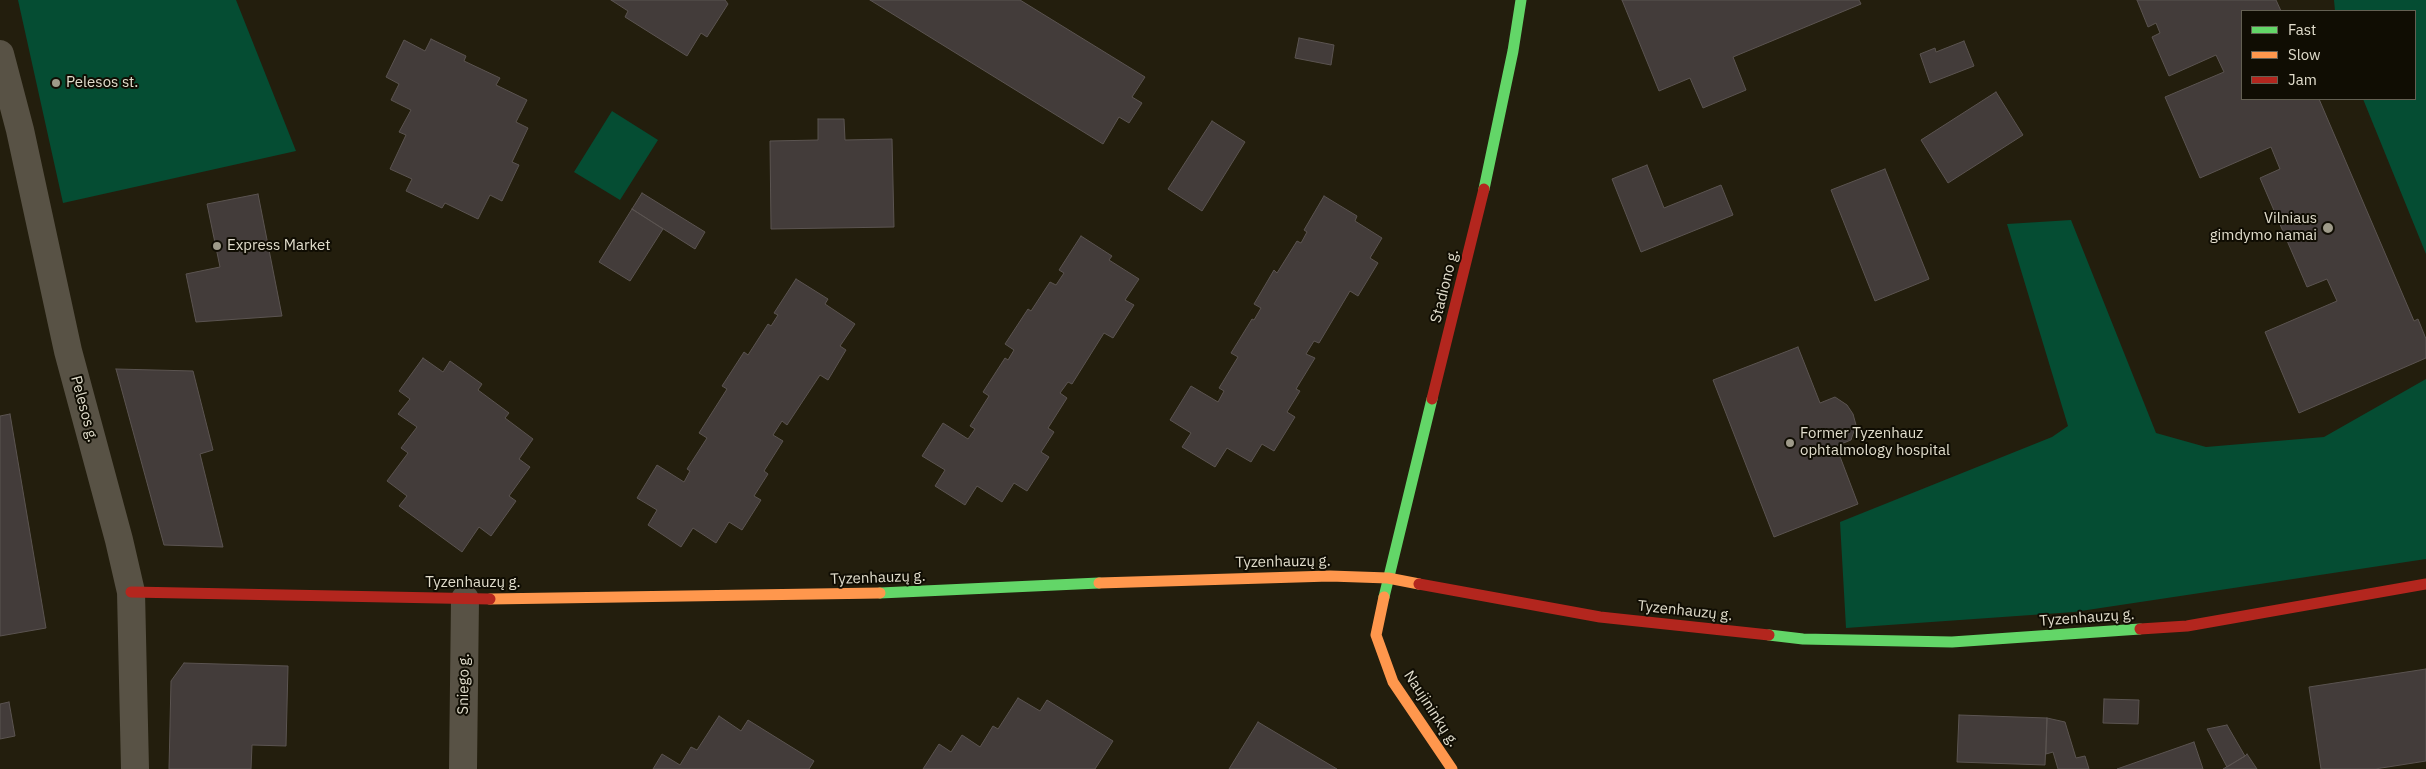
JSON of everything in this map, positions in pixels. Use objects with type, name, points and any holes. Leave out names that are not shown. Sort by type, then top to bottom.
[{"type":"street","name":"Stadiono g.","points":[[1388,578],[1485,183],[1513,52],[1521,0]]},
{"type":"street","name":"Pelesos g.","points":[[0,54],[20,130],[68,351],[119,540],[131,592],[135,769]]},
{"type":"street","name":"Tyzenhauzų g.","points":[[131,592],[465,599],[864,594],[1228,578],[1388,578],[1600,617],[1803,639],[1952,642],[2187,626],[2426,584]]},
{"type":"street","name":"Naujininkų g.","points":[[1388,578],[1376,635],[1394,682],[1452,769]]},
{"type":"street","name":"Sniego g.","points":[[463,769],[465,599]]},
{"type":"green space","points":[[18,0],[236,0],[296,151],[63,203]]},
{"type":"green space","points":[[2334,0],[2426,0],[2426,254],[2363,100],[2416,100],[2416,10],[2335,10]]},
{"type":"green space","points":[[612,111],[658,140],[620,200],[574,172]]},
{"type":"green space","points":[[2071,220],[2156,433],[2206,447],[2324,437],[2426,379],[2426,559],[2074,612],[1846,628],[1840,522],[2052,437],[2068,426],[2007,224]]},
{"type":"building","points":[[611,0],[725,0],[728,4],[707,37],[701,33],[687,56],[625,17],[628,11]]},
{"type":"building","points":[[870,0],[1020,0],[1145,77],[1132,97],[1142,103],[1129,123],[1119,117],[1103,144]]},
{"type":"building","points":[[1622,0],[1859,0],[1861,4],[1733,57],[1746,90],[1703,108],[1690,78],[1659,91]]},
{"type":"building","name":"Vilniaus gimdymo namai","points":[[2137,0],[2276,0],[2281,10],[2241,10],[2241,100],[2319,100],[2414,321],[2418,319],[2426,339],[2426,358],[2299,413],[2265,332],[2337,301],[2327,279],[2307,287],[2260,178],[2280,169],[2271,147],[2200,178],[2165,97],[2224,72],[2216,55],[2169,76],[2152,37],[2160,33],[2156,23],[2148,27]]},
{"type":"building","points":[[1299,38],[1334,45],[1331,65],[1295,58]]},
{"type":"building","points":[[431,39],[466,56],[464,61],[500,78],[496,85],[527,100],[516,122],[528,128],[512,162],[519,165],[502,201],[490,195],[478,219],[445,203],[442,208],[406,191],[412,179],[390,169],[406,135],[399,132],[411,110],[391,100],[399,84],[386,77],[404,40],[425,51]]},
{"type":"building","points":[[1964,41],[1974,66],[1930,83],[1920,54],[1935,48],[1936,52]]},
{"type":"building","points":[[1996,92],[2023,135],[1948,183],[1921,140]]},
{"type":"building","points":[[818,119],[844,119],[845,140],[892,139],[894,227],[771,229],[770,141],[818,140]]},
{"type":"building","points":[[1212,121],[1245,142],[1202,211],[1168,189]]},
{"type":"building","points":[[1647,165],[1664,208],[1721,185],[1733,215],[1641,252],[1612,179]]},
{"type":"building","points":[[1885,169],[1929,279],[1875,301],[1831,190]]},
{"type":"building","points":[[642,193],[705,232],[695,249],[632,209]]},
{"type":"building","points":[[258,194],[282,316],[196,322],[186,274],[220,267],[207,204]]},
{"type":"building","points":[[1324,196],[1357,216],[1355,221],[1382,238],[1370,258],[1378,263],[1358,296],[1350,291],[1319,343],[1314,341],[1306,354],[1315,358],[1296,389],[1300,391],[1287,412],[1295,417],[1274,451],[1262,444],[1251,462],[1227,448],[1215,467],[1182,447],[1191,433],[1170,420],[1191,386],[1218,402],[1224,391],[1219,388],[1238,357],[1231,353],[1261,308],[1254,304],[1274,270],[1277,273],[1297,241],[1301,243],[1307,232],[1304,230]]},
{"type":"building","points":[[632,209],[663,229],[630,281],[599,262]]},
{"type":"building","points":[[1081,236],[1112,256],[1109,260],[1139,279],[1125,300],[1134,305],[1113,338],[1104,333],[1072,384],[1068,382],[1060,393],[1067,398],[1048,428],[1054,432],[1041,452],[1049,457],[1027,491],[1014,483],[1002,502],[977,486],[965,505],[935,486],[945,470],[922,456],[943,423],[968,439],[975,429],[970,426],[989,396],[983,392],[1005,358],[1008,360],[1014,350],[1005,344],[1028,309],[1031,311],[1050,282],[1056,285],[1064,273],[1059,270]]},
{"type":"building","points":[[796,279],[828,299],[825,304],[855,324],[840,346],[846,350],[828,380],[820,375],[787,425],[782,421],[773,435],[783,441],[764,471],[768,474],[754,496],[761,500],[742,530],[729,522],[716,543],[693,528],[681,547],[648,525],[657,510],[637,498],[657,465],[684,482],[690,471],[687,469],[707,438],[699,433],[727,389],[722,386],[744,352],[748,355],[768,324],[771,326],[778,315],[774,313]]},
{"type":"building","name":"Former Tyzenhauz ophtalmology hospital","points":[[1798,347],[1820,403],[1835,397],[1847,405],[1853,414],[1856,425],[1851,440],[1836,446],[1858,504],[1774,537],[1713,380]]},
{"type":"building","points":[[423,358],[443,372],[450,361],[482,384],[478,390],[509,413],[505,418],[533,439],[519,459],[530,467],[509,496],[516,501],[491,536],[479,527],[462,552],[399,506],[407,496],[387,481],[408,453],[401,448],[417,427],[398,414],[410,399],[399,391]]},
{"type":"building","points":[[116,369],[193,371],[213,450],[200,454],[223,547],[164,545]]},
{"type":"building","points":[[10,414],[46,628],[0,636],[0,416]]},
{"type":"building","points":[[184,663],[288,666],[286,746],[252,745],[251,769],[169,769],[171,681]]},
{"type":"building","points":[[2426,669],[2426,761],[2375,769],[2321,769],[2309,687]]},
{"type":"building","points":[[1018,698],[1040,711],[1047,700],[1113,741],[1095,769],[923,769],[939,744],[951,752],[962,735],[980,747],[993,726],[998,729]]},
{"type":"building","points":[[2104,699],[2139,700],[2138,724],[2103,723]]},
{"type":"building","points":[[9,702],[15,736],[0,739],[0,704]]},
{"type":"building","points":[[1959,715],[2047,718],[2045,765],[1957,762]]},
{"type":"building","points":[[719,716],[741,731],[748,720],[814,761],[809,769],[653,769],[662,754],[680,765],[691,747],[697,750]]},
{"type":"building","points":[[2047,718],[2065,722],[2076,758],[2085,756],[2089,769],[2058,769],[2053,752],[2046,754]]},
{"type":"building","points":[[1258,722],[1337,769],[1229,769]]},
{"type":"building","points":[[2227,725],[2245,756],[2227,767],[2207,729]]},
{"type":"building","points":[[2194,742],[2203,769],[2117,769]]},
{"type":"building","points":[[2247,754],[2257,769],[2223,769],[2245,756]]},
{"type":"traffic: fast","points":[[1484,189],[1513,51],[1521,0]]},
{"type":"traffic: fast","points":[[1384,597],[1432,399]]},
{"type":"traffic: fast","points":[[880,593],[1099,583]]},
{"type":"traffic: fast","points":[[1769,635],[1803,639],[1952,642],[2140,629]]},
{"type":"traffic: slow","points":[[1099,583],[1330,576],[1388,578],[1419,584]]},
{"type":"traffic: slow","points":[[490,599],[880,593]]},
{"type":"traffic: slow","points":[[1384,597],[1376,635],[1393,682],[1452,769]]},
{"type":"traffic: jam","points":[[1432,399],[1484,189]]},
{"type":"traffic: jam","points":[[1419,584],[1600,617],[1769,635]]},
{"type":"traffic: jam","points":[[2140,629],[2187,626],[2426,584]]},
{"type":"traffic: jam","points":[[131,592],[490,599]]},
{"type":"place","name":"Pelesos st.","points":[[56,83]]},
{"type":"place","name":"Vilniaus gimdymo namai","points":[[2328,228]]},
{"type":"place","name":"Express Market","points":[[217,246]]},
{"type":"place","name":"Former Tyzenhauz ophtalmology hospital","points":[[1790,443]]}]
